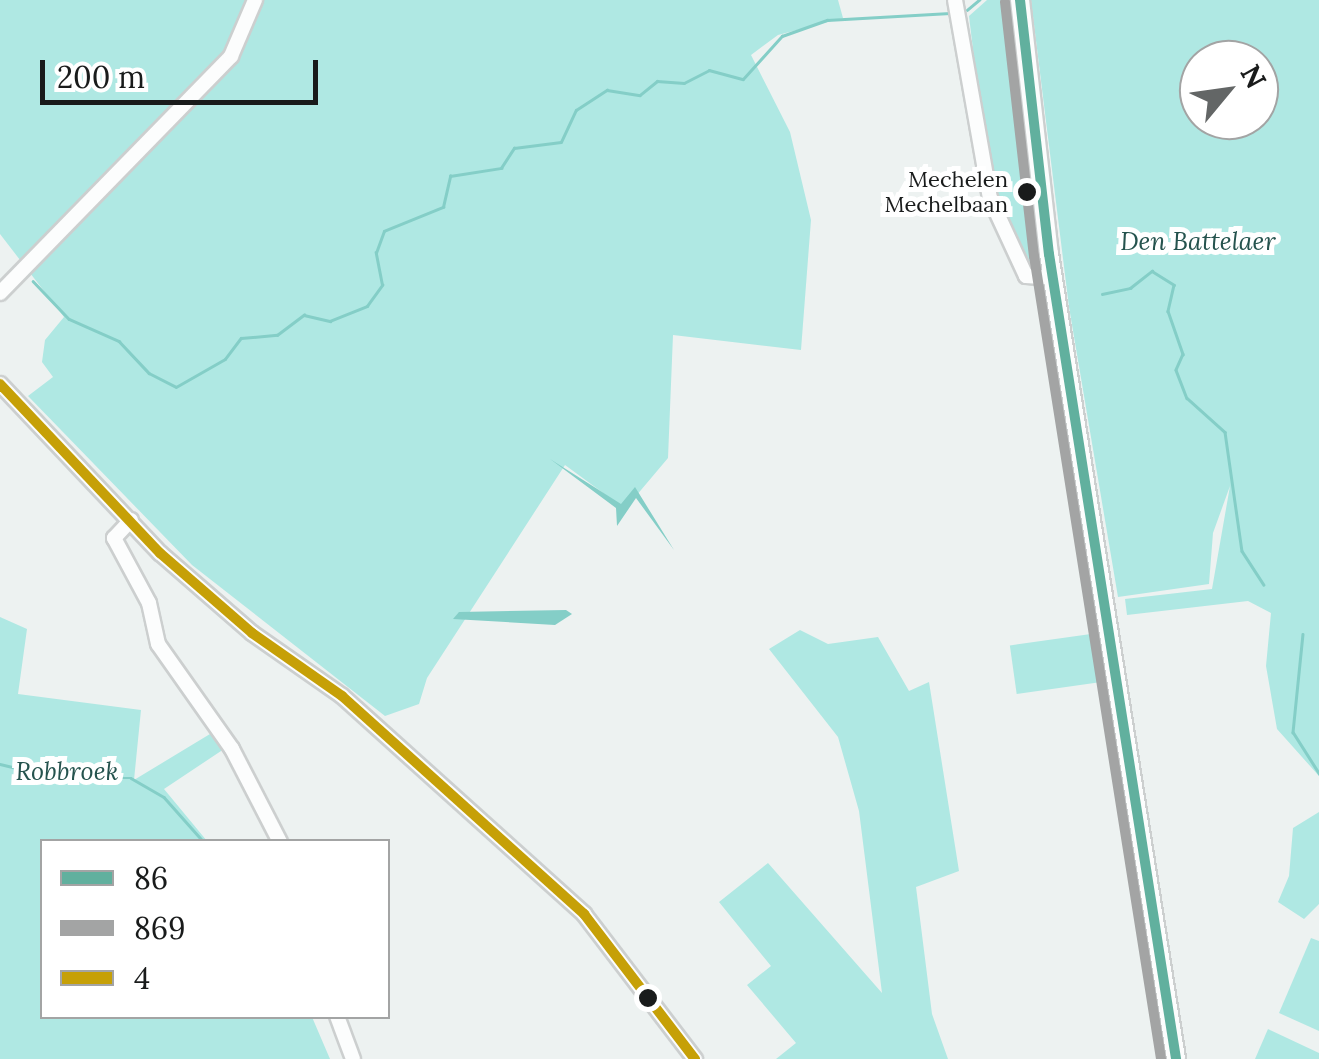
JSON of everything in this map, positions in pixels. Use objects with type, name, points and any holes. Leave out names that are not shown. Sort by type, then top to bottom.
[{"type":"main road","points":[[1020,0],[1053,278],[1176,1059]]},
{"type":"street","points":[[0,293],[231,56],[254,0]]},
{"type":"street","points":[[955,0],[982,173],[1026,276],[1053,278]]},
{"type":"street","points":[[0,384],[131,520],[252,633],[376,725],[584,914],[695,1059]]},
{"type":"street","points":[[131,520],[114,538],[149,602],[163,653],[232,749],[278,839]]},
{"type":"street","points":[[338,1019],[353,1059]]},
{"type":"green space","points":[[0,0],[838,0],[843,18],[778,35],[751,55],[790,132],[811,220],[801,350],[673,335],[668,458],[625,509],[565,465],[427,678],[419,704],[385,716],[192,565],[28,396],[53,377],[42,362],[45,340],[64,317],[0,234]]},
{"type":"green space","points":[[987,0],[1004,0],[1033,269],[988,175],[969,16]]},
{"type":"green space","name":"Den Battelaer","points":[[1031,0],[1319,0],[1319,776],[1277,729],[1266,666],[1271,613],[1248,601],[1127,615],[1125,599],[1212,589],[1230,486],[1213,533],[1209,584],[1118,597],[1069,307]]},
{"type":"green space","name":"Robbroek","points":[[0,617],[27,629],[18,694],[141,710],[134,780],[210,734],[224,749],[164,789],[205,839],[40,839],[40,1019],[313,1019],[330,1059],[0,1059]]},
{"type":"green space","points":[[800,630],[828,644],[878,637],[909,691],[929,682],[959,871],[916,887],[932,1014],[948,1059],[776,1059],[796,1043],[747,985],[771,966],[719,902],[768,863],[882,993],[859,811],[838,737],[769,649]]},
{"type":"green space","points":[[1098,633],[1105,682],[1017,694],[1010,645]]},
{"type":"green space","points":[[1319,812],[1319,904],[1304,919],[1278,902],[1289,876],[1293,828]]},
{"type":"green space","points":[[1311,938],[1319,941],[1319,1031],[1279,1013]]},
{"type":"green space","points":[[1268,1029],[1319,1053],[1319,1059],[1255,1059]]},
{"type":"shaded area","points":[[550,459],[621,504],[635,487],[674,550],[636,498],[617,526],[616,508]]},
{"type":"shaded area","points":[[566,610],[572,614],[555,625],[453,619],[459,612]]},
{"type":"waterway","points":[[967,10],[979,0]]},
{"type":"waterway","points":[[33,281],[69,319],[119,341],[149,373],[176,387],[225,359],[241,338],[277,335],[304,315],[330,321],[367,306],[382,285],[376,253],[384,231],[443,207],[450,176],[501,168],[514,148],[561,142],[576,110],[607,90],[640,95],[657,81],[684,83],[709,70],[743,79],[782,36],[827,20],[950,13]]},
{"type":"waterway","points":[[1102,294],[1130,288],[1152,271],[1174,285],[1168,311],[1183,354],[1176,370],[1187,398],[1225,432],[1242,551],[1264,585]]},
{"type":"waterway","points":[[1303,634],[1293,732],[1319,773]]},
{"type":"waterway","points":[[0,764],[58,778],[131,778],[164,797],[201,839]]},
{"type":"transit line","name":"86","points":[[1020,0],[1049,254],[1176,1059]]},
{"type":"transit line","name":"869","points":[[1005,2],[1034,256],[1161,1059]]},
{"type":"transit line","name":"4","points":[[0,384],[160,553],[252,633],[342,696],[584,914],[695,1059]]},
{"type":"place","name":"Mechelen Mechelbaan","points":[[1027,192]]}]
